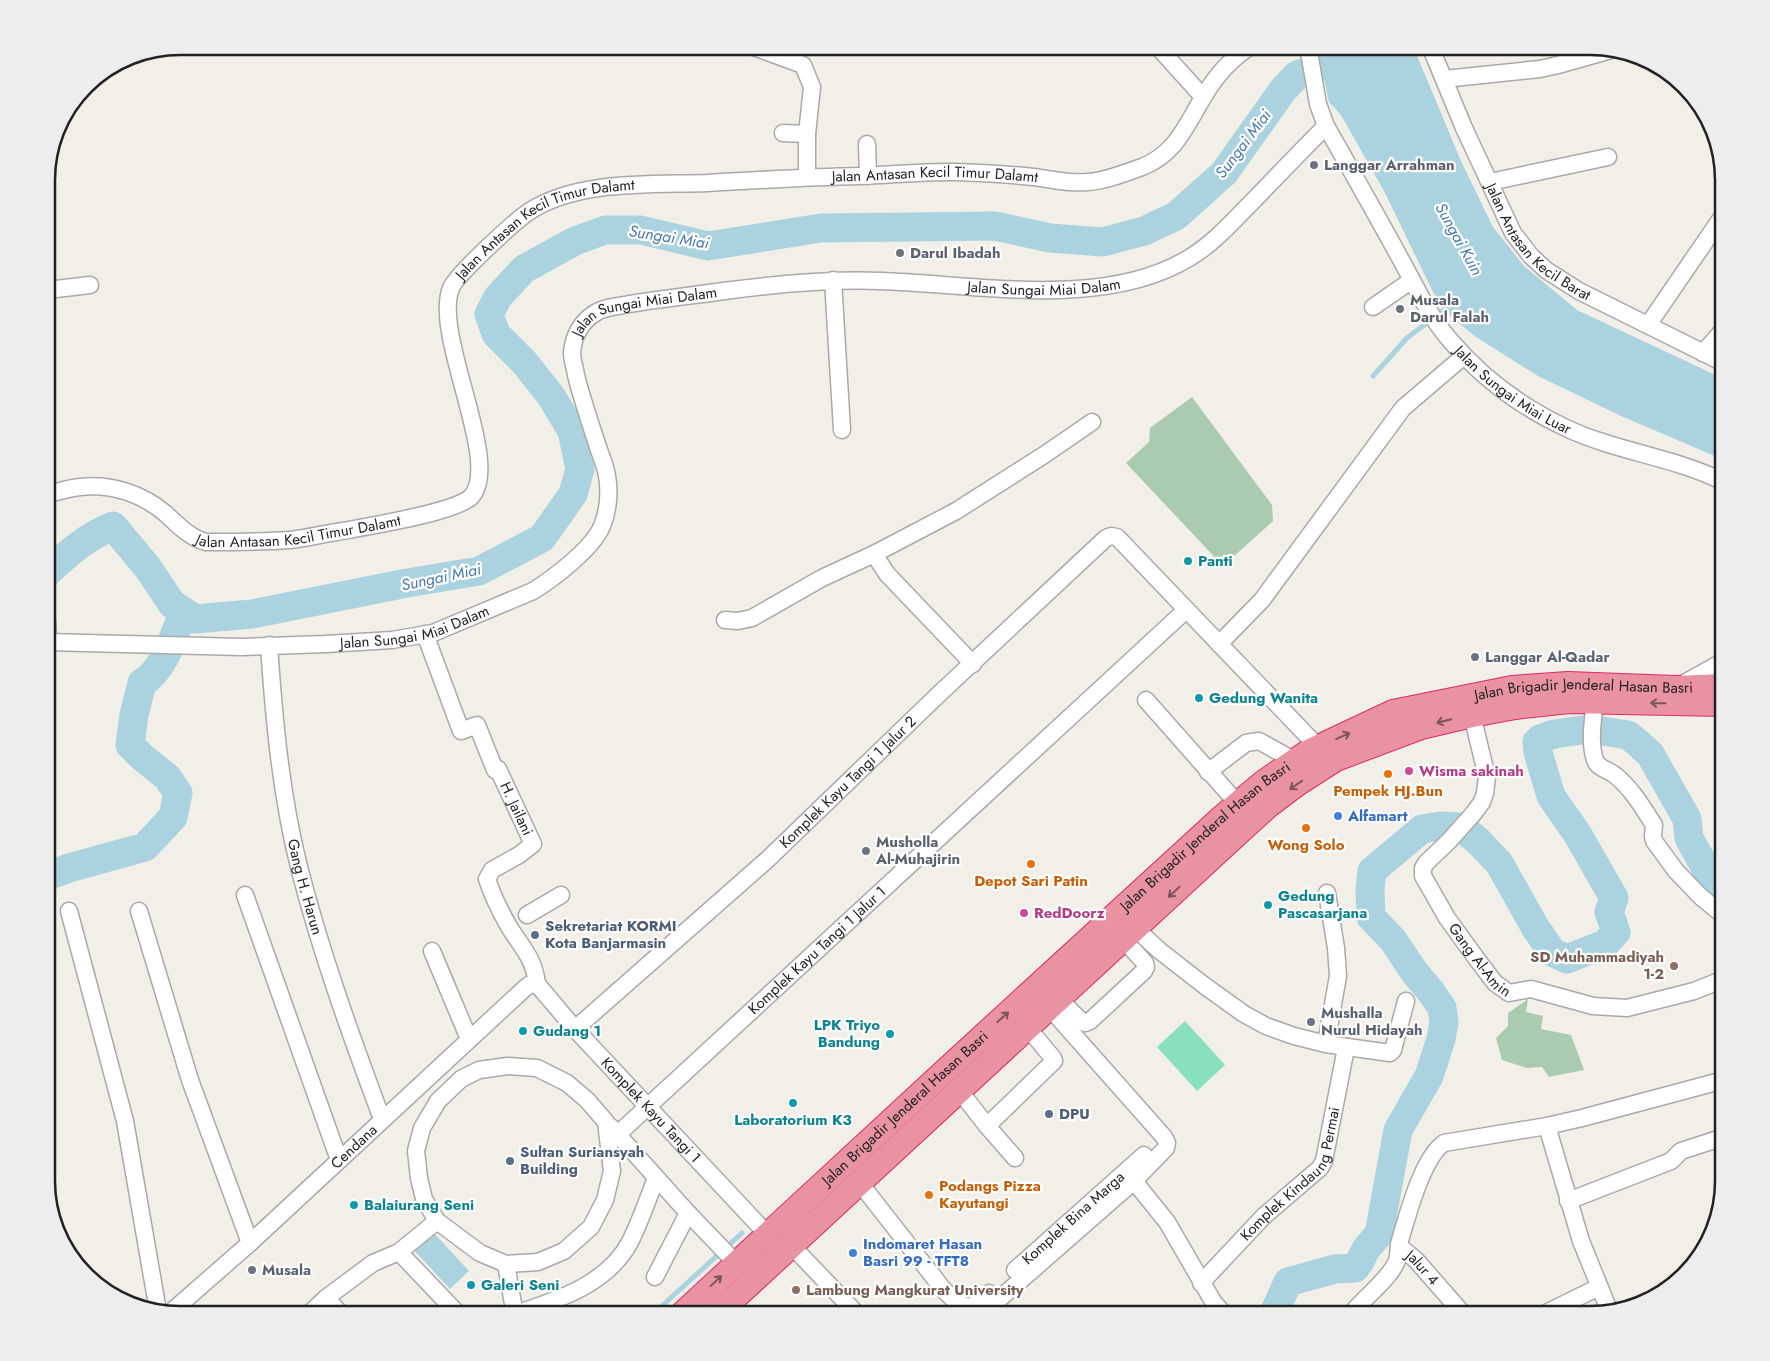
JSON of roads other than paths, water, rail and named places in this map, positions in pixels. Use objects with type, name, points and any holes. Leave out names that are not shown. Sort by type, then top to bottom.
[{"type":"highway","name":"Jalan Brigadir Jenderal Hasan Basri","points":[[726,1306],[1129,934],[1227,827],[1238,804],[1295,761],[1318,747],[1393,712],[1512,688],[1568,684],[1675,688],[1715,686]]},
{"type":"highway","name":"Jalan Brigadir Jenderal Hasan Basri","points":[[688,1306],[728,1254],[767,1234],[871,1141],[944,1071],[1227,827],[1276,800],[1336,759],[1420,727],[1515,707],[1568,701],[1594,714],[1715,705]]},
{"type":"highway","points":[[944,1071],[959,1090]]},
{"type":"street","points":[[783,55],[803,65],[812,87],[807,134],[807,178]]},
{"type":"street","points":[[1165,55],[1203,97]]},
{"type":"street","name":"Jalan Antasan Kecil Timur Dalamt","points":[[55,492],[82,486],[120,490],[155,505],[193,537],[206,542],[291,540],[395,521],[463,503],[473,495],[479,484],[478,453],[467,397],[447,320],[447,304],[452,285],[496,239],[528,212],[546,202],[609,186],[868,176],[938,171],[1000,174],[1076,182],[1101,180],[1139,168],[1163,156],[1181,136],[1211,84],[1240,55]]},
{"type":"street","name":"Jalan Sungai Miai Luar","points":[[1310,55],[1318,104],[1326,126],[1434,320],[1464,356],[1495,385],[1520,403],[1567,428],[1601,442],[1682,465],[1715,477]]},
{"type":"street","name":"Jalan Antasan Kecil Barat","points":[[1434,55],[1513,233],[1531,256],[1546,270],[1579,291],[1715,358]]},
{"type":"street","points":[[1444,80],[1540,69],[1592,55]]},
{"type":"street","name":"Jalan Sungai Miai Dalam","points":[[55,642],[241,647],[392,640],[432,633],[533,591],[546,583],[586,549],[600,531],[606,515],[607,476],[579,386],[572,356],[574,340],[580,327],[589,317],[601,310],[646,301],[833,280],[882,281],[993,289],[1051,290],[1108,285],[1155,275],[1190,258],[1217,237],[1326,126]]},
{"type":"street","points":[[783,133],[807,134]]},
{"type":"street","points":[[867,144],[868,176]]},
{"type":"street","points":[[1490,182],[1608,157]]},
{"type":"street","points":[[1648,325],[1715,227]]},
{"type":"street","points":[[833,280],[842,430]]},
{"type":"street","points":[[1373,307],[1412,280]]},
{"type":"street","points":[[55,289],[90,285]]},
{"type":"street","points":[[1704,353],[1715,340]]},
{"type":"street","points":[[1219,644],[1262,600],[1403,408],[1464,356]]},
{"type":"street","points":[[725,620],[738,621],[752,618],[822,578],[874,554],[964,506],[1092,422]]},
{"type":"street","name":"Komplek Kayu Tangi 1 Jalur 2","points":[[575,1029],[768,859],[1106,538],[1110,536],[1117,537],[1186,610]]},
{"type":"street","points":[[874,554],[887,574],[973,664]]},
{"type":"street","points":[[1186,610],[1318,747]]},
{"type":"street","name":"Komplek Kayu Tangi 1 Jalur 1","points":[[618,1134],[1186,610]]},
{"type":"street","name":"H. Jailani","points":[[425,634],[461,731],[477,725],[495,770],[498,769],[532,844],[520,855],[492,870],[488,877],[490,888],[517,920],[534,963],[537,984]]},
{"type":"street","name":"Gang H. Harun","points":[[269,645],[274,716],[283,786],[299,865],[325,957],[352,1040],[382,1119]]},
{"type":"street","points":[[1675,688],[1715,666]]},
{"type":"street","points":[[1146,700],[1238,804]]},
{"type":"street","points":[[1594,714],[1592,748],[1596,762],[1599,766],[1617,776],[1634,796],[1654,825],[1652,836],[1654,840],[1676,871],[1701,897],[1715,908]]},
{"type":"street","name":"Gang Al-Amin","points":[[1472,715],[1487,782],[1486,793],[1473,814],[1426,863],[1422,872],[1424,880],[1495,983],[1509,993],[1531,989],[1593,1006],[1627,1008],[1694,990],[1715,982]]},
{"type":"street","points":[[1208,772],[1252,740],[1259,741],[1295,761]]},
{"type":"street","points":[[1326,1044],[1338,976],[1336,948],[1327,893]]},
{"type":"street","points":[[245,895],[338,1160]]},
{"type":"street","points":[[517,920],[561,895]]},
{"type":"street","points":[[139,911],[190,1080],[250,1242]]},
{"type":"street","points":[[69,912],[125,1121],[157,1304]]},
{"type":"street","points":[[1054,1002],[1081,1021],[1085,1023],[1090,1021],[1146,967],[1129,934]]},
{"type":"street","points":[[1129,934],[1160,951],[1244,1014],[1266,1026],[1294,1036],[1326,1044],[1388,1054],[1393,1050],[1406,1000]]},
{"type":"street","points":[[432,951],[469,1039]]},
{"type":"street","name":"Komplek Kayu Tangi 1","points":[[537,984],[575,1029],[767,1234]]},
{"type":"street","name":"Cendana","points":[[178,1306],[250,1242],[524,989],[529,985],[537,984]]},
{"type":"street","points":[[991,1306],[1134,1181],[1165,1150],[1167,1143],[1054,1002]]},
{"type":"street","points":[[987,1126],[1054,1061],[1027,1027]]},
{"type":"street","name":"Komplek Kindaung Permai","points":[[1201,1283],[1264,1216],[1320,1168],[1324,1161],[1346,1048]]},
{"type":"street","points":[[606,1122],[612,1170],[605,1200],[590,1227],[564,1250],[538,1262],[506,1264],[480,1253],[437,1221],[424,1199],[416,1151],[422,1128],[438,1101],[461,1080],[479,1070],[508,1066],[537,1068],[567,1083],[587,1100],[688,1213],[728,1254]]},
{"type":"street","points":[[1358,1306],[1392,1270],[1398,1260],[1399,1246],[1418,1184],[1430,1158],[1439,1146],[1444,1143],[1547,1126],[1582,1118],[1715,1082]]},
{"type":"street","points":[[959,1090],[1014,1158]]},
{"type":"street","points":[[1547,1126],[1581,1241],[1607,1305]]},
{"type":"street","points":[[1568,1201],[1671,1161],[1681,1151],[1715,1140]]},
{"type":"street","name":"Komplek Bina Marga","points":[[972,1306],[1144,1155]]},
{"type":"street","points":[[539,1306],[554,1301],[594,1281],[618,1259],[630,1243],[656,1178]]},
{"type":"street","points":[[1134,1181],[1168,1222],[1201,1283],[1217,1306]]},
{"type":"street","name":"Komplek Bina Marga","points":[[859,1182],[943,1289],[955,1302],[962,1306]]},
{"type":"street","points":[[655,1277],[688,1213]]},
{"type":"street","points":[[318,1306],[373,1263],[399,1252],[437,1221]]},
{"type":"street","points":[[790,1245],[849,1306]]},
{"type":"street","name":"Jalur 4","points":[[1399,1246],[1416,1260],[1456,1306]]},
{"type":"street","points":[[399,1252],[450,1306]]},
{"type":"street","points":[[506,1264],[514,1306]]},
{"type":"street","points":[[1560,1306],[1599,1287]]},
{"type":"street","points":[[326,1298],[334,1306]]},
{"type":"water","name":"Sungai Kuin","points":[[1319,55],[1417,55],[1461,161],[1493,227],[1524,266],[1577,310],[1715,375],[1715,456],[1621,416],[1538,376],[1476,337],[1444,311],[1384,191],[1341,115],[1329,102]]},
{"type":"water","points":[[432,1231],[469,1271],[450,1289],[413,1249]]},
{"type":"waterway","name":"Sungai Miai","points":[[55,566],[86,541],[113,526],[148,568],[172,604],[195,619],[252,614],[407,583],[479,571],[542,538],[573,494],[580,469],[572,431],[551,396],[524,362],[496,334],[489,314],[498,297],[524,269],[575,241],[605,230],[641,230],[708,246],[821,228],[995,226],[1050,238],[1103,242],[1144,231],[1176,216],[1224,173],[1283,90],[1297,75],[1350,55]]},
{"type":"waterway","points":[[1373,376],[1407,338],[1448,307]]},
{"type":"waterway","points":[[55,873],[145,847],[173,817],[178,793],[167,777],[130,745],[134,715],[142,683],[150,677],[162,661],[184,612]]},
{"type":"waterway","points":[[1277,1306],[1288,1282],[1335,1269],[1355,1268],[1366,1249],[1379,1234],[1398,1130],[1429,1076],[1441,1039],[1444,1022],[1442,1008],[1393,940],[1371,917],[1370,889],[1372,871],[1422,829],[1441,826],[1461,827],[1478,841],[1499,863],[1535,927],[1552,952],[1567,959],[1605,944],[1616,932],[1609,912],[1614,898],[1578,835],[1551,796],[1538,752],[1537,742],[1554,734],[1589,729],[1628,735],[1650,754],[1687,819],[1689,838],[1715,885]]},
{"type":"waterway","points":[[662,1306],[742,1233]]},
{"type":"place","name":"Langgar Arrahman","points":[[1314,165]]},
{"type":"place","name":"Darul Ibadah","points":[[900,253]]},
{"type":"place","name":"Musala Darul Falah","points":[[1400,309]]},
{"type":"place","name":"Panti","points":[[1188,561]]},
{"type":"place","name":"Langgar Al-Qadar","points":[[1475,657]]},
{"type":"place","name":"Gedung Wanita","points":[[1199,698]]},
{"type":"place","name":"Wisma sakinah","points":[[1409,771]]},
{"type":"place","name":"Pempek HJ.Bun","points":[[1388,774]]},
{"type":"place","name":"Alfamart","points":[[1338,816]]},
{"type":"place","name":"Wong Solo","points":[[1306,828]]},
{"type":"place","name":"Musholla Al-Muhajirin","points":[[866,851]]},
{"type":"place","name":"Depot Sari Patin","points":[[1031,864]]},
{"type":"place","name":"Gedung Pascasarjana","points":[[1268,905]]},
{"type":"place","name":"RedDoorz","points":[[1024,913]]},
{"type":"place","name":"Sekretariat KORMI Kota Banjarmasin","points":[[535,935]]},
{"type":"place","name":"SD Muhammadiyah 1-2","points":[[1674,966]]},
{"type":"place","name":"Mushalla Nurul Hidayah","points":[[1311,1022]]},
{"type":"place","name":"Gudang 1","points":[[523,1031]]},
{"type":"place","name":"LPK Triyo Bandung","points":[[890,1034]]},
{"type":"place","name":"Laboratorium K3","points":[[793,1103]]},
{"type":"place","name":"DPU","points":[[1049,1114]]},
{"type":"place","name":"Sultan Suriansyah Building","points":[[510,1161]]},
{"type":"place","name":"Podangs Pizza Kayutangi","points":[[929,1195]]},
{"type":"place","name":"Balaiurang Seni","points":[[354,1205]]},
{"type":"place","name":"Indomaret Hasan Basri 99 - TFT8","points":[[853,1253]]},
{"type":"place","name":"Musala","points":[[252,1270]]},
{"type":"place","name":"Galeri Seni","points":[[471,1285]]},
{"type":"place","name":"Lambung Mangkurat University","points":[[796,1290]]}]
